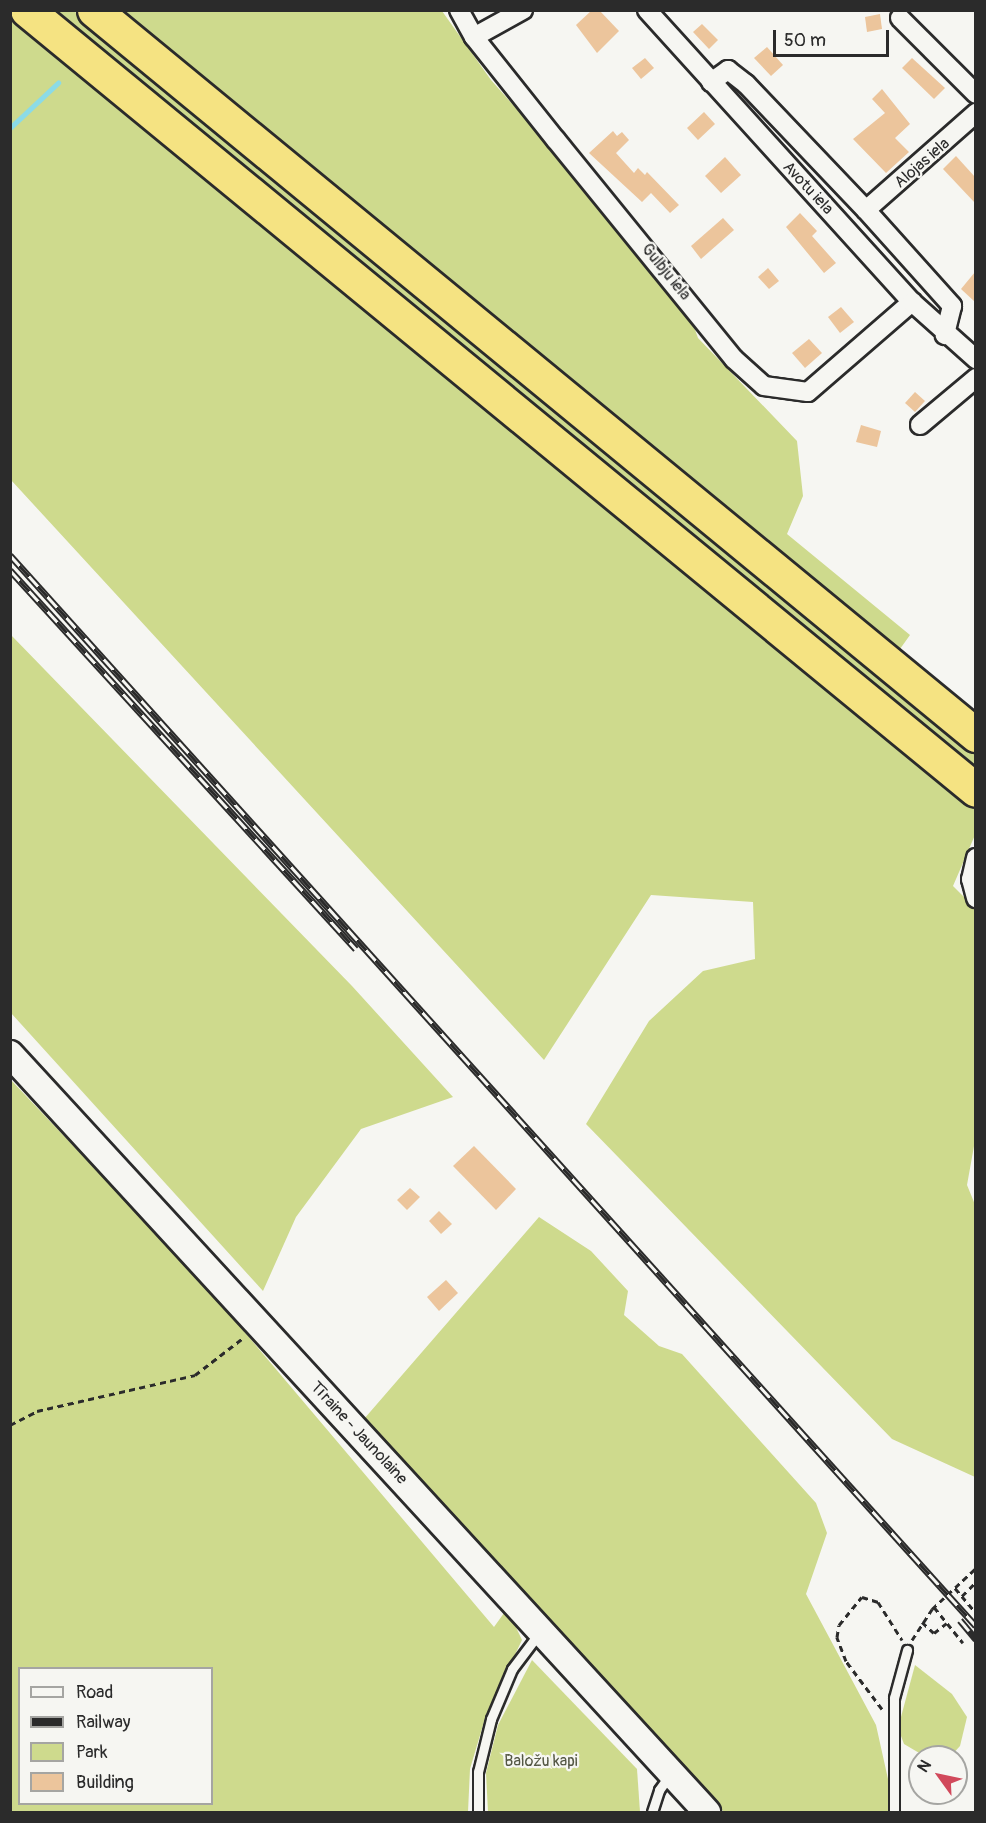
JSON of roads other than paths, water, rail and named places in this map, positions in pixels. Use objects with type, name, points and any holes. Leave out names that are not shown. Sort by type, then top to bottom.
[{"type":"highway","points":[[27,10],[975,789]]},
{"type":"highway","points":[[94,10],[975,735]]},
{"type":"main road","name":"Tīraine - Jaunolaine","points":[[10,1054],[542,1630],[706,1812]]},
{"type":"street","name":"Gulbju iela","points":[[459,10],[474,37],[734,359],[764,386],[808,392],[912,302]]},
{"type":"street","points":[[474,37],[524,10]]},
{"type":"street","name":"Avotu iela","points":[[647,10],[912,302],[945,335],[975,359]]},
{"type":"street","points":[[900,18],[975,94]]},
{"type":"street","points":[[711,82],[728,70],[746,84],[866,210],[952,306],[945,335]]},
{"type":"street","name":"Alojas iela","points":[[866,210],[975,113]]},
{"type":"street","points":[[920,425],[975,378]]},
{"type":"street","points":[[975,858],[971,879],[975,898]]},
{"type":"lane","points":[[478,1812],[478,1772],[491,1719],[512,1669],[542,1630]]},
{"type":"lane","points":[[894,1812],[895,1688],[907,1650]]},
{"type":"lane","points":[[652,1812],[659,1790],[672,1773]]},
{"type":"waterway","points":[[10,128],[58,83]]},
{"type":"railway","points":[[10,555],[976,1626]]},
{"type":"railway","points":[[10,570],[356,949]]},
{"type":"railway","points":[[960,1620],[976,1639]]},
{"type":"park label","name":"Baložu kapi","points":[[541,1761]]}]
